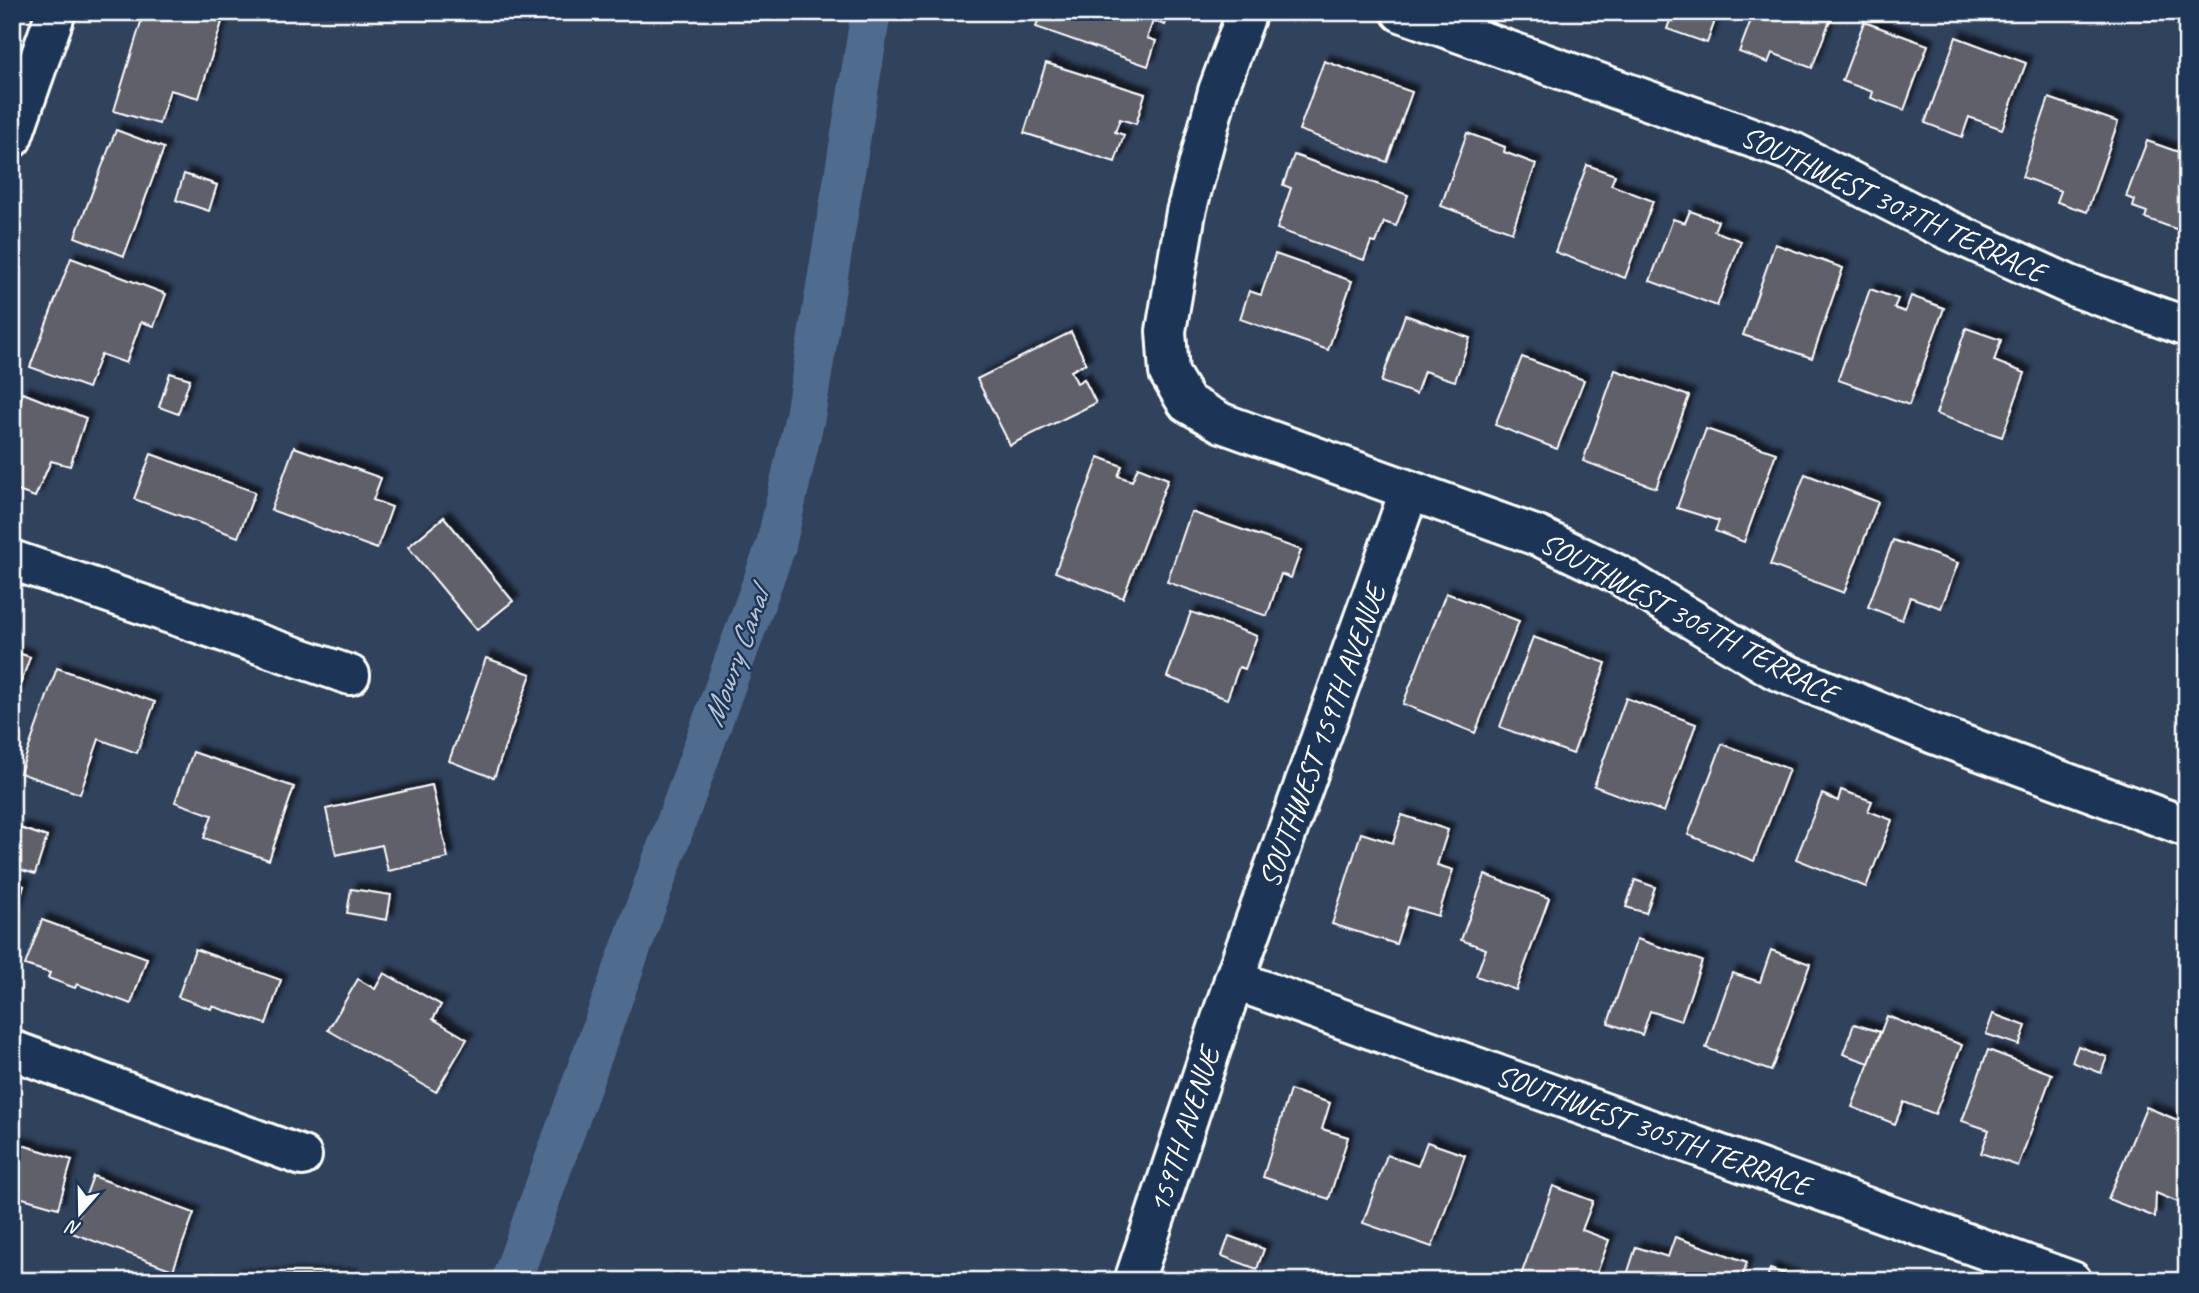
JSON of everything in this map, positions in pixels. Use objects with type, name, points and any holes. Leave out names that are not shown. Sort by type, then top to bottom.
[{"type":"street","points":[[12,138],[56,12]]},
{"type":"street","name":"SOUTHWEST 306TH TERRACE","points":[[1247,12],[1219,91],[1186,212],[1166,331],[1169,373],[1186,403],[1222,423],[1540,537],[1619,575],[1774,669],[1811,685],[1934,734],[2187,827]]},
{"type":"street","name":"SOUTHWEST 307TH TERRACE","points":[[1401,12],[1795,153],[1933,223],[2072,286],[2187,327]]},
{"type":"street","name":"SOUTHWEST 159TH AVENUE","points":[[1234,980],[1409,492]]},
{"type":"street","points":[[12,559],[350,675]]},
{"type":"street","name":"159TH AVENUE","points":[[1134,1281],[1234,980]]},
{"type":"street","name":"SOUTHWEST 305TH TERRACE","points":[[1234,980],[2071,1281]]},
{"type":"street","points":[[12,1050],[302,1156]]},
{"type":"building","points":[[144,12],[191,12],[222,22],[199,98],[170,90],[159,124],[114,111]]},
{"type":"building","points":[[1041,12],[1170,12],[1165,25],[1153,21],[1147,38],[1156,41],[1148,66],[1036,27]]},
{"type":"building","points":[[1673,12],[1718,12],[1707,43],[1667,29]]},
{"type":"building","points":[[1754,12],[1833,12],[1812,68],[1772,53],[1768,63],[1739,52]]},
{"type":"building","points":[[1864,22],[1928,45],[1904,110],[1871,98],[1873,92],[1842,81]]},
{"type":"building","points":[[1956,37],[2026,63],[2002,129],[1969,117],[1962,137],[1925,123]]},
{"type":"building","points":[[1324,61],[1412,92],[1387,162],[1299,130]]},
{"type":"building","points":[[1046,63],[1145,94],[1136,124],[1120,119],[1115,132],[1124,135],[1115,162],[1024,133]]},
{"type":"building","points":[[2049,98],[2118,122],[2087,212],[2057,202],[2061,191],[2022,177]]},
{"type":"building","points":[[116,130],[164,148],[124,256],[75,237]]},
{"type":"building","points":[[1467,133],[1505,147],[1504,152],[1536,164],[1512,232],[1441,206]]},
{"type":"building","points":[[2147,141],[2187,155],[2187,233],[2145,218],[2147,212],[2133,207],[2135,200],[2126,197]]},
{"type":"building","points":[[1294,155],[1408,195],[1396,226],[1384,222],[1376,243],[1371,242],[1364,260],[1277,229],[1291,188],[1283,185]]},
{"type":"building","points":[[1587,165],[1615,175],[1611,185],[1653,201],[1625,278],[1555,252]]},
{"type":"building","points":[[184,174],[217,185],[209,211],[176,200]]},
{"type":"building","points":[[1690,211],[1718,221],[1714,231],[1741,241],[1717,306],[1650,281],[1673,219],[1685,223]]},
{"type":"building","points":[[1775,244],[1843,268],[1812,358],[1743,335]]},
{"type":"building","points":[[1275,254],[1352,281],[1328,350],[1240,319],[1249,291],[1261,295]]},
{"type":"building","points":[[71,258],[166,294],[154,326],[141,322],[126,363],[101,354],[88,388],[30,367]]},
{"type":"building","points":[[1870,289],[1898,299],[1894,308],[1905,312],[1911,296],[1944,308],[1909,405],[1838,380]]},
{"type":"building","points":[[1405,315],[1470,338],[1455,381],[1424,371],[1416,394],[1381,382]]},
{"type":"building","points":[[1966,328],[2001,340],[1994,361],[2025,373],[2002,437],[1936,414]]},
{"type":"building","points":[[1071,332],[1086,363],[1071,371],[1077,383],[1084,379],[1096,403],[1010,445],[977,379]]},
{"type":"building","points":[[1522,357],[1584,380],[1557,449],[1495,425]]},
{"type":"building","points":[[1615,370],[1689,396],[1656,488],[1583,461]]},
{"type":"building","points":[[170,373],[190,379],[178,414],[159,407]]},
{"type":"building","points":[[23,393],[86,418],[70,466],[51,461],[35,497],[12,489],[12,424]]},
{"type":"building","points":[[1706,429],[1776,453],[1744,542],[1715,531],[1719,521],[1677,508]]},
{"type":"building","points":[[294,447],[381,478],[373,500],[392,507],[377,549],[271,510]]},
{"type":"building","points":[[151,454],[255,492],[238,537],[134,499]]},
{"type":"building","points":[[1099,457],[1122,466],[1118,476],[1132,481],[1138,467],[1168,479],[1123,598],[1055,572]]},
{"type":"building","points":[[1805,474],[1878,502],[1844,593],[1770,565]]},
{"type":"building","points":[[1191,512],[1301,550],[1291,578],[1281,574],[1267,616],[1167,582]]},
{"type":"building","points":[[444,517],[513,601],[477,630],[408,547]]},
{"type":"building","points":[[1893,540],[1958,563],[1941,608],[1910,597],[1902,620],[1868,607]]},
{"type":"building","points":[[1446,593],[1519,621],[1475,733],[1403,704]]},
{"type":"building","points":[[1191,612],[1257,636],[1245,669],[1239,667],[1227,699],[1167,677]]},
{"type":"building","points":[[1533,637],[1606,663],[1573,754],[1500,727]]},
{"type":"building","points":[[12,651],[30,657],[12,708]]},
{"type":"building","points":[[486,658],[531,674],[494,778],[449,761]]},
{"type":"building","points":[[57,668],[155,702],[137,753],[99,739],[80,794],[20,773]]},
{"type":"building","points":[[1626,698],[1696,724],[1664,812],[1594,786]]},
{"type":"building","points":[[1722,744],[1789,769],[1754,861],[1688,835]]},
{"type":"building","points":[[193,752],[294,787],[269,860],[204,838],[212,815],[175,802]]},
{"type":"building","points":[[432,785],[448,858],[388,871],[382,845],[336,855],[326,809]]},
{"type":"building","points":[[1841,790],[1872,801],[1868,811],[1892,820],[1866,887],[1796,859],[1822,794],[1838,801]]},
{"type":"building","points":[[1402,815],[1448,830],[1437,865],[1453,870],[1438,916],[1408,907],[1396,944],[1332,924],[1361,833],[1393,843]]},
{"type":"building","points":[[20,828],[47,837],[35,874],[12,867],[12,848]]},
{"type":"building","points":[[1485,875],[1549,898],[1516,990],[1476,976],[1486,949],[1461,940]]},
{"type":"building","points":[[1635,880],[1655,887],[1646,913],[1626,907]]},
{"type":"building","points":[[12,882],[24,886],[12,922]]},
{"type":"building","points":[[351,889],[391,895],[387,920],[347,913]]},
{"type":"building","points":[[42,920],[147,958],[131,1004],[77,984],[75,988],[48,978],[50,973],[25,965]]},
{"type":"building","points":[[1637,939],[1702,961],[1681,1021],[1650,1011],[1642,1035],[1608,1023]]},
{"type":"building","points":[[195,949],[281,980],[266,1024],[178,997]]},
{"type":"building","points":[[1771,950],[1810,964],[1771,1071],[1706,1048],[1732,973],[1760,982]]},
{"type":"building","points":[[384,973],[441,1005],[433,1019],[467,1039],[436,1092],[328,1030],[358,979],[375,989]]},
{"type":"building","points":[[1993,1014],[2026,1026],[2019,1045],[1986,1034]]},
{"type":"building","points":[[1887,1016],[1962,1045],[1935,1114],[1904,1102],[1895,1124],[1852,1107]]},
{"type":"building","points":[[1854,1024],[1880,1032],[1869,1063],[1843,1054]]},
{"type":"building","points":[[2078,1046],[2107,1057],[2101,1073],[2072,1062]]},
{"type":"building","points":[[1988,1050],[2052,1074],[2018,1166],[1981,1153],[1989,1130],[1962,1121]]},
{"type":"building","points":[[1290,1090],[1330,1103],[1322,1129],[1348,1137],[1329,1199],[1263,1177]]},
{"type":"building","points":[[2146,1107],[2187,1124],[2187,1206],[2156,1193],[2155,1217],[2108,1199]]},
{"type":"building","points":[[12,1142],[72,1160],[58,1208],[12,1195]]},
{"type":"building","points":[[1427,1142],[1465,1155],[1432,1247],[1363,1223],[1387,1155],[1418,1166]]},
{"type":"building","points":[[93,1176],[194,1213],[173,1270],[72,1233]]},
{"type":"building","points":[[1553,1186],[1593,1201],[1582,1230],[1609,1240],[1594,1281],[1519,1281]]},
{"type":"building","points":[[1229,1236],[1264,1249],[1257,1269],[1222,1256]]},
{"type":"building","points":[[1675,1237],[1747,1262],[1741,1281],[1625,1281],[1636,1247],[1668,1257]]},
{"type":"building","points":[[1770,1269],[1805,1281],[1766,1281]]},
{"type":"building","points":[[351,1275],[351,1281],[233,1281],[233,1276]]},
{"type":"waterway","name":"Mowry Canal","points":[[511,1281],[776,545],[805,416],[871,12]]}]
